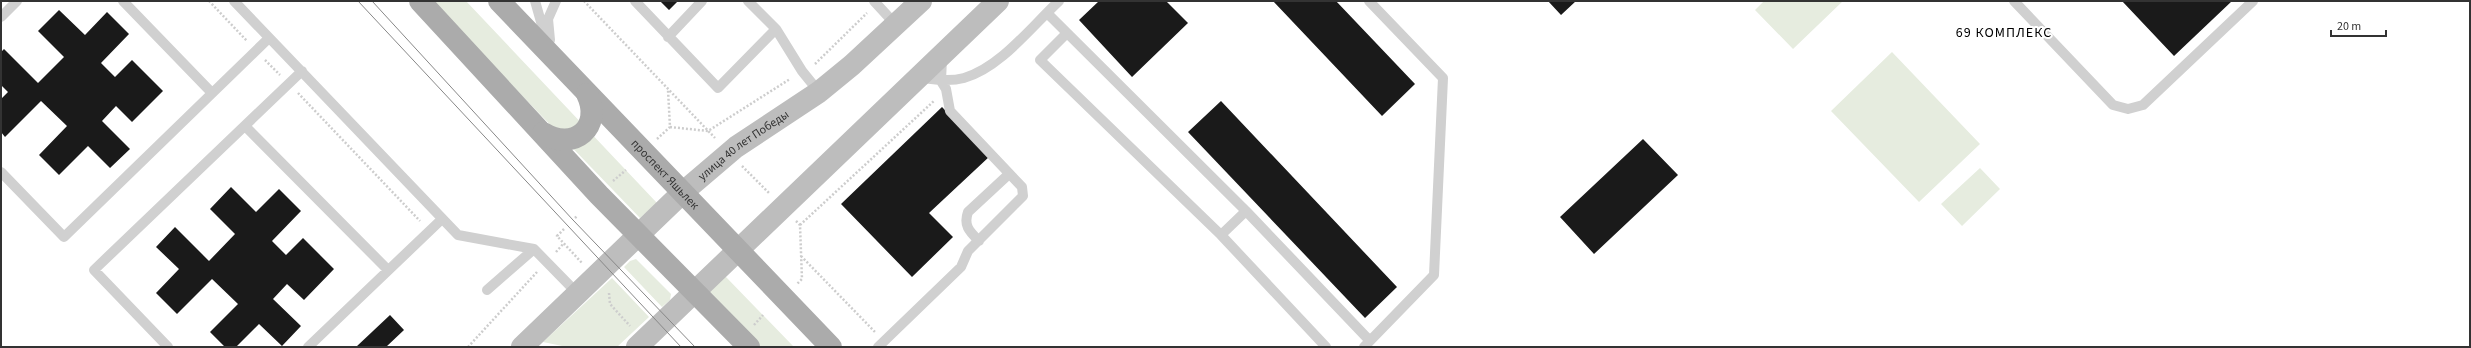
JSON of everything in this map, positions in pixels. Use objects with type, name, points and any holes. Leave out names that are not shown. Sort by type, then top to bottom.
[{"type":"main road","points":[[420,1],[585,180],[749,347]]},
{"type":"main road","name":"проспект Яшьлек","points":[[499,1],[831,347]]},
{"type":"main road","points":[[543,133],[553,139],[563,141],[574,139],[583,133],[589,125],[592,114],[592,103],[587,94]]},
{"type":"street","name":"улица 40 лет Победы","points":[[522,347],[578,294],[638,233],[682,193],[736,147],[819,92],[896,25],[921,1]]},
{"type":"street","points":[[636,339],[696,292],[998,1]]},
{"type":"lane","points":[[1,16],[17,1]]},
{"type":"lane","points":[[123,1],[212,93]]},
{"type":"lane","points":[[234,1],[458,235],[534,248],[578,294]]},
{"type":"lane","points":[[535,1],[551,56]]},
{"type":"lane","points":[[551,56],[548,19],[556,1]]},
{"type":"lane","points":[[635,1],[718,88],[776,29]]},
{"type":"lane","points":[[668,37],[702,1]]},
{"type":"lane","points":[[748,1],[776,29],[802,71],[819,92]]},
{"type":"lane","points":[[874,1],[896,25]]},
{"type":"lane","points":[[918,77],[941,81],[964,78],[992,65],[1059,1]]},
{"type":"lane","points":[[1047,13],[1246,211],[1367,344],[1434,275],[1442,78],[1370,1]]},
{"type":"lane","points":[[2014,1],[2113,105],[2128,109],[2143,105],[2253,1]]},
{"type":"lane","points":[[1067,33],[1040,60],[1220,235],[1326,347]]},
{"type":"lane","points":[[1,172],[64,237],[269,38]]},
{"type":"lane","points":[[878,347],[961,267],[968,251],[1023,196],[1022,188],[952,114],[949,108],[947,94],[941,81],[942,54]]},
{"type":"lane","points":[[168,347],[94,270],[302,71]]},
{"type":"lane","points":[[245,126],[388,270]]},
{"type":"lane","points":[[978,241],[968,229],[966,221],[968,212],[1009,174]]},
{"type":"lane","points":[[1220,235],[1246,211]]},
{"type":"lane","points":[[308,347],[442,219]]},
{"type":"lane","points":[[487,290],[534,248]]},
{"type":"path","points":[[209,1],[251,45]]},
{"type":"path","points":[[584,1],[708,131],[670,127]]},
{"type":"path","points":[[260,55],[285,80]]},
{"type":"path","points":[[294,90],[425,226]]},
{"type":"path","points":[[655,142],[670,127],[668,90]]},
{"type":"path","points":[[802,279],[800,225],[933,101],[947,94]]},
{"type":"path","points":[[739,163],[772,197]]},
{"type":"path","points":[[609,186],[626,170]]},
{"type":"path","points":[[564,229],[557,236],[584,264]]},
{"type":"path","points":[[552,256],[564,243]]},
{"type":"path","points":[[801,256],[878,335]]},
{"type":"path","points":[[468,347],[541,267]]},
{"type":"path","points":[[608,290],[610,304],[636,339]]},
{"type":"shaded area","points":[[431,1],[466,1],[657,203],[640,218]]},
{"type":"shaded area","points":[[1764,1],[1843,1],[1793,49],[1755,10]]},
{"type":"shaded area","points":[[1892,52],[1980,144],[1919,202],[1831,111]]},
{"type":"shaded area","points":[[1980,168],[2000,189],[1962,226],[1941,204]]},
{"type":"shaded area","points":[[636,259],[671,294],[670,300],[662,307],[624,267],[630,261]]},
{"type":"shaded area","points":[[725,276],[794,347],[761,347],[708,292]]},
{"type":"shaded area","points":[[612,278],[649,317],[617,347],[567,347],[543,342]]},
{"type":"building","points":[[660,1],[678,1],[669,10]]},
{"type":"building","points":[[1099,1],[1166,1],[1188,23],[1132,77],[1079,20]]},
{"type":"building","points":[[1273,1],[1336,1],[1415,84],[1382,116]]},
{"type":"building","points":[[1548,1],[1576,1],[1561,15]]},
{"type":"building","points":[[2122,1],[2232,1],[2174,56]]},
{"type":"building","points":[[59,10],[85,35],[107,12],[129,34],[101,63],[115,77],[132,60],[163,91],[132,122],[116,106],[102,121],[130,149],[110,168],[88,146],[59,175],[39,155],[67,126],[41,101],[5,137],[1,132],[1,99],[8,92],[1,85],[1,52],[4,49],[38,83],[64,57],[38,31]]},
{"type":"building","points":[[1221,101],[1397,287],[1365,318],[1188,132]]},
{"type":"building","points":[[942,107],[990,156],[929,213],[953,237],[912,277],[841,204]]},
{"type":"building","points":[[1643,139],[1678,175],[1594,254],[1560,217]]},
{"type":"building","points":[[231,187],[256,212],[279,189],[301,211],[272,241],[286,255],[303,238],[334,269],[304,300],[287,284],[273,299],[301,326],[282,346],[259,324],[236,347],[225,347],[210,332],[238,304],[212,279],[177,314],[156,293],[179,269],[156,247],[175,227],[209,261],[235,234],[210,209]]},
{"type":"building","points":[[390,315],[404,330],[386,347],[356,347]]},
{"type":"tram line","points":[[358,1],[681,347]]},
{"type":"tram line","points":[[372,1],[573,220],[695,347]]},
{"type":"district","name":"69 КОМПЛЕКС","points":[[2004,32]]}]
